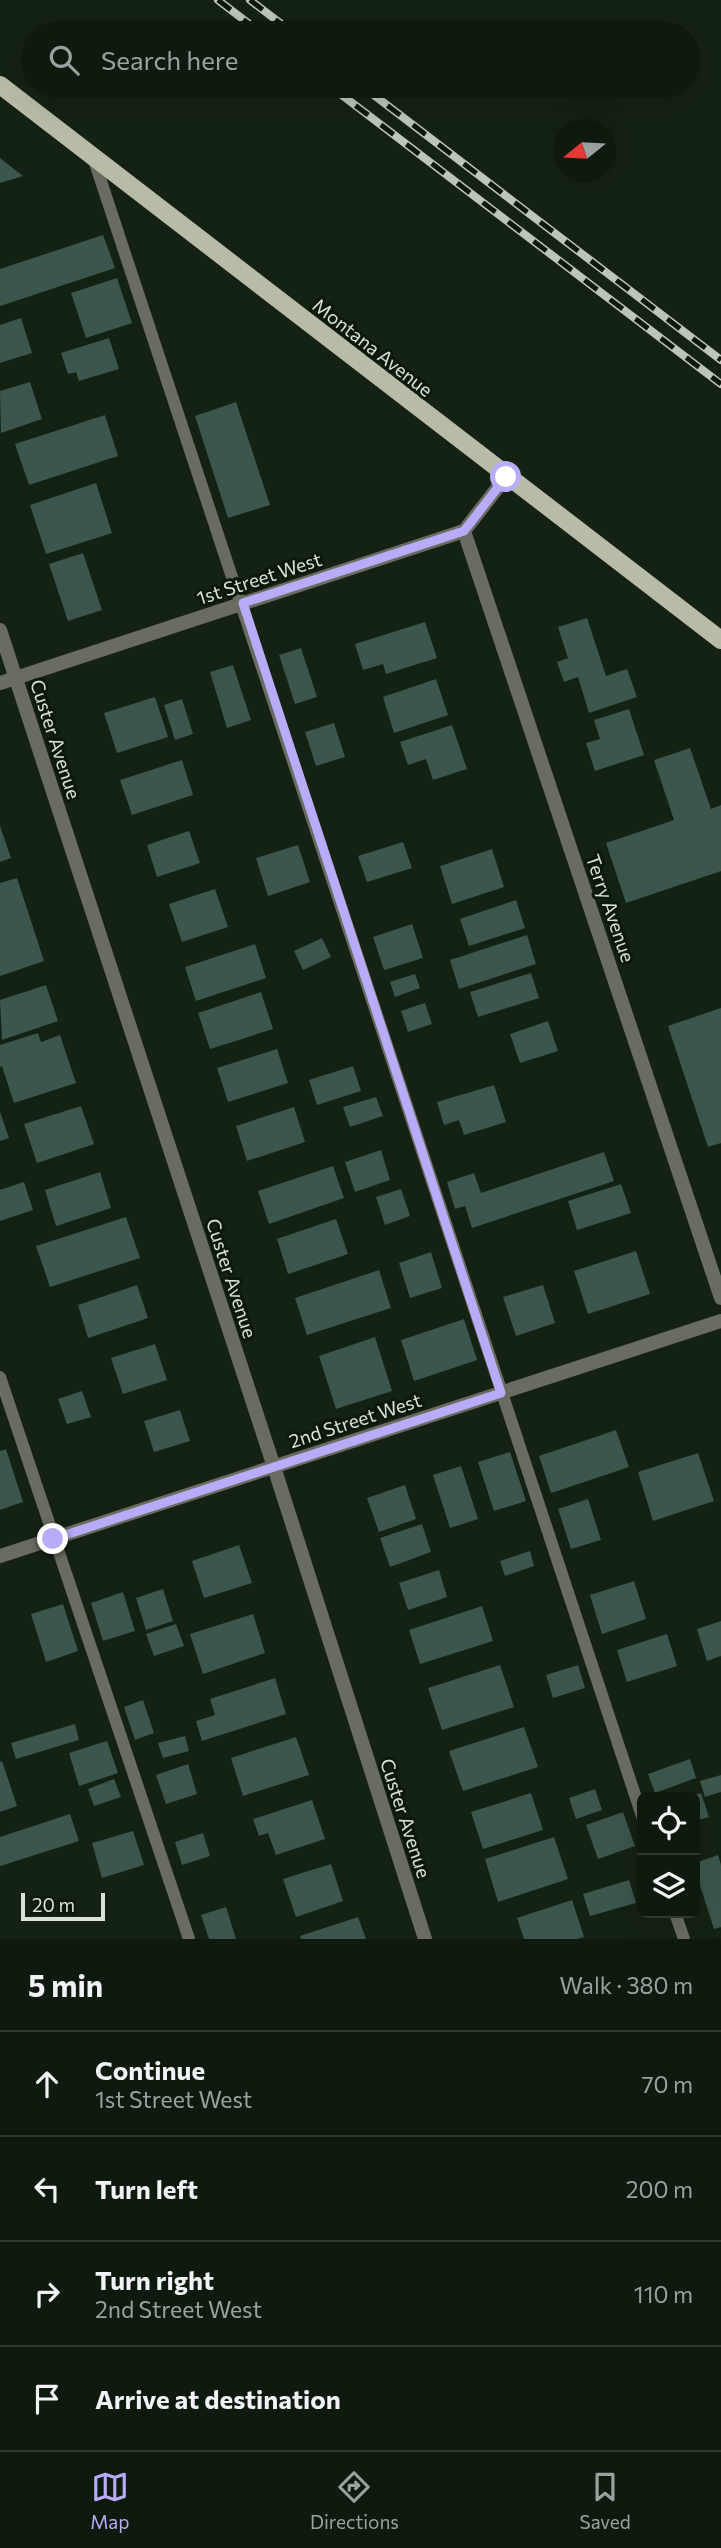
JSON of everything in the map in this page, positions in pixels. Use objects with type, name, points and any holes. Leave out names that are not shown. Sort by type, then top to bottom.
[{"type":"main road","name":"Montana Avenue","points":[[0,85],[721,640]]},
{"type":"street","points":[[464,531],[506,477]]},
{"type":"street","name":"1st Street West","points":[[0,683],[464,531]]},
{"type":"street","name":"Terry Avenue","points":[[464,531],[721,1298]]},
{"type":"street","name":"Custer Avenue","points":[[0,630],[274,1467],[425,1939]]},
{"type":"street","name":"2nd Street West","points":[[0,1556],[721,1321]]},
{"type":"lane","points":[[93,157],[243,603],[637,1801]]},
{"type":"lane","points":[[0,1377],[189,1939]]},
{"type":"lane","points":[[677,1918],[684,1939]]},
{"type":"building","points":[[0,158],[23,176],[0,183]]},
{"type":"building","points":[[103,235],[115,268],[0,306],[0,269]]},
{"type":"building","points":[[117,278],[132,323],[86,338],[71,293]]},
{"type":"building","points":[[21,318],[32,353],[0,363],[0,325]]},
{"type":"building","points":[[109,338],[119,369],[79,381],[76,372],[68,374],[61,353]]},
{"type":"building","points":[[30,382],[42,419],[1,433],[0,391]]},
{"type":"building","points":[[236,402],[270,505],[228,518],[195,416]]},
{"type":"building","points":[[105,415],[118,456],[29,485],[15,444]]},
{"type":"building","points":[[96,483],[112,533],[46,554],[30,505]]},
{"type":"building","points":[[83,553],[102,610],[68,621],[49,564]]},
{"type":"building","points":[[587,618],[606,676],[627,669],[637,697],[589,713],[578,677],[564,682],[557,662],[568,658],[558,627]]},
{"type":"building","points":[[425,622],[437,658],[386,674],[383,664],[363,670],[355,644]]},
{"type":"building","points":[[301,648],[317,697],[295,704],[279,655]]},
{"type":"building","points":[[233,665],[251,720],[227,728],[210,672]]},
{"type":"building","points":[[436,679],[448,715],[394,733],[383,697]]},
{"type":"building","points":[[155,697],[168,737],[117,753],[104,713]]},
{"type":"building","points":[[182,699],[193,734],[175,740],[164,705]]},
{"type":"building","points":[[629,709],[644,755],[595,771],[586,743],[600,739],[594,720]]},
{"type":"building","points":[[334,723],[345,757],[316,766],[305,732]]},
{"type":"building","points":[[452,725],[467,769],[433,780],[426,759],[408,765],[400,742]]},
{"type":"building","points":[[690,748],[711,809],[721,805],[721,871],[626,903],[606,843],[674,820],[654,760]]},
{"type":"building","points":[[182,760],[193,795],[132,815],[120,780]]},
{"type":"building","points":[[0,826],[11,858],[0,862]]},
{"type":"building","points":[[189,831],[200,863],[157,877],[147,845]]},
{"type":"building","points":[[403,842],[412,868],[367,882],[358,856]]},
{"type":"building","points":[[298,845],[310,882],[268,896],[256,858]]},
{"type":"building","points":[[492,849],[504,887],[452,904],[440,866]]},
{"type":"building","points":[[17,878],[44,961],[0,976],[0,883]]},
{"type":"building","points":[[215,889],[228,927],[182,942],[169,904]]},
{"type":"building","points":[[516,900],[525,928],[469,946],[460,919]]},
{"type":"building","points":[[412,924],[423,958],[384,970],[373,937]]},
{"type":"building","points":[[527,935],[536,964],[459,989],[450,960]]},
{"type":"building","points":[[322,938],[331,957],[303,970],[294,951]]},
{"type":"building","points":[[255,944],[266,978],[196,1001],[185,967]]},
{"type":"building","points":[[531,973],[539,998],[478,1017],[470,992]]},
{"type":"building","points":[[415,974],[420,988],[395,997],[390,982]]},
{"type":"building","points":[[46,985],[58,1021],[2,1040],[0,1000]]},
{"type":"building","points":[[261,992],[273,1029],[210,1049],[198,1013]]},
{"type":"building","points":[[425,1003],[432,1024],[408,1032],[401,1011]]},
{"type":"building","points":[[721,1008],[721,1143],[708,1147],[668,1026]]},
{"type":"building","points":[[548,1021],[558,1051],[520,1063],[510,1034]]},
{"type":"building","points":[[38,1033],[41,1042],[60,1035],[76,1083],[14,1103],[2,1066],[0,1067],[0,1045]]},
{"type":"building","points":[[277,1049],[288,1083],[228,1102],[217,1068]]},
{"type":"building","points":[[353,1066],[361,1091],[317,1105],[309,1080]]},
{"type":"building","points":[[494,1085],[506,1122],[464,1135],[459,1120],[444,1125],[437,1102]]},
{"type":"building","points":[[376,1097],[383,1116],[350,1127],[343,1107]]},
{"type":"building","points":[[81,1106],[94,1144],[37,1163],[24,1124]]},
{"type":"building","points":[[294,1107],[305,1142],[247,1161],[236,1126]]},
{"type":"building","points":[[0,1112],[9,1138],[0,1141]]},
{"type":"building","points":[[381,1150],[390,1180],[355,1192],[345,1162]]},
{"type":"building","points":[[604,1152],[614,1181],[472,1228],[465,1206],[455,1209],[447,1182],[474,1173],[481,1193]]},
{"type":"building","points":[[333,1166],[344,1198],[269,1224],[258,1191]]},
{"type":"building","points":[[100,1172],[111,1208],[56,1226],[45,1190]]},
{"type":"building","points":[[24,1182],[33,1210],[0,1221],[0,1190]]},
{"type":"building","points":[[621,1184],[631,1213],[577,1230],[568,1201]]},
{"type":"building","points":[[401,1189],[410,1216],[385,1225],[376,1197]]},
{"type":"building","points":[[126,1217],[140,1258],[50,1287],[36,1246]]},
{"type":"building","points":[[336,1219],[348,1254],[288,1274],[277,1239]]},
{"type":"building","points":[[636,1251],[650,1294],[588,1314],[574,1271]]},
{"type":"building","points":[[431,1252],[442,1288],[410,1298],[399,1263]]},
{"type":"building","points":[[379,1270],[391,1308],[307,1335],[295,1298]]},
{"type":"building","points":[[137,1285],[148,1318],[88,1338],[78,1305]]},
{"type":"building","points":[[543,1285],[555,1323],[516,1336],[503,1297]]},
{"type":"building","points":[[464,1319],[477,1360],[414,1381],[401,1340]]},
{"type":"building","points":[[375,1337],[392,1391],[336,1409],[319,1356]]},
{"type":"building","points":[[155,1344],[167,1380],[123,1394],[111,1358]]},
{"type":"building","points":[[82,1391],[91,1417],[67,1424],[58,1399]]},
{"type":"building","points":[[180,1410],[190,1441],[154,1452],[144,1421]]},
{"type":"building","points":[[616,1430],[629,1467],[551,1493],[539,1456]]},
{"type":"building","points":[[6,1449],[23,1502],[0,1510],[0,1451]]},
{"type":"building","points":[[510,1452],[526,1501],[494,1511],[478,1462]]},
{"type":"building","points":[[698,1453],[714,1501],[653,1521],[638,1472]]},
{"type":"building","points":[[461,1466],[478,1519],[450,1528],[433,1475]]},
{"type":"building","points":[[405,1485],[416,1519],[379,1532],[367,1498]]},
{"type":"building","points":[[588,1499],[601,1540],[571,1549],[558,1509]]},
{"type":"building","points":[[422,1524],[431,1552],[390,1567],[380,1538]]},
{"type":"building","points":[[239,1545],[252,1583],[204,1598],[192,1561]]},
{"type":"building","points":[[530,1551],[534,1566],[505,1576],[500,1561]]},
{"type":"building","points":[[439,1570],[447,1597],[408,1610],[399,1583]]},
{"type":"building","points":[[634,1581],[646,1619],[602,1634],[590,1595]]},
{"type":"building","points":[[163,1589],[173,1621],[146,1630],[136,1598]]},
{"type":"building","points":[[123,1592],[135,1631],[103,1641],[91,1603]]},
{"type":"building","points":[[63,1604],[78,1651],[46,1662],[31,1614]]},
{"type":"building","points":[[482,1606],[493,1641],[420,1664],[409,1630]]},
{"type":"building","points":[[253,1614],[265,1653],[203,1674],[190,1634]]},
{"type":"building","points":[[721,1621],[721,1656],[707,1661],[697,1629]]},
{"type":"building","points":[[176,1624],[184,1646],[154,1656],[146,1634]]},
{"type":"building","points":[[667,1634],[677,1666],[627,1682],[617,1650]]},
{"type":"building","points":[[500,1665],[514,1707],[442,1730],[428,1688]]},
{"type":"building","points":[[578,1665],[585,1688],[553,1698],[546,1675]]},
{"type":"building","points":[[275,1678],[286,1714],[202,1741],[196,1721],[215,1715],[210,1699]]},
{"type":"building","points":[[143,1700],[154,1733],[135,1740],[124,1707]]},
{"type":"building","points":[[75,1724],[79,1740],[16,1759],[11,1743]]},
{"type":"building","points":[[524,1727],[538,1767],[463,1791],[449,1751]]},
{"type":"building","points":[[185,1736],[189,1751],[163,1758],[158,1743]]},
{"type":"building","points":[[296,1737],[309,1775],[243,1796],[231,1758]]},
{"type":"building","points":[[107,1741],[118,1773],[79,1786],[69,1753]]},
{"type":"building","points":[[690,1759],[696,1778],[655,1792],[648,1774]]},
{"type":"building","points":[[2,1761],[17,1806],[0,1812],[0,1762]]},
{"type":"building","points":[[188,1764],[197,1794],[166,1804],[156,1775]]},
{"type":"building","points":[[721,1775],[721,1792],[705,1797],[700,1781]]},
{"type":"building","points":[[114,1779],[121,1797],[94,1806],[88,1789]]},
{"type":"building","points":[[595,1789],[602,1810],[576,1819],[569,1798]]},
{"type":"building","points":[[531,1793],[543,1830],[483,1849],[471,1812]]},
{"type":"building","points":[[700,1793],[709,1817],[700,1820]]},
{"type":"building","points":[[312,1800],[325,1839],[276,1855],[268,1833],[259,1836],[253,1819]]},
{"type":"building","points":[[623,1812],[635,1846],[598,1859],[586,1825]]},
{"type":"building","points":[[70,1814],[79,1841],[0,1866],[0,1837]]},
{"type":"building","points":[[133,1831],[144,1865],[102,1878],[92,1843]]},
{"type":"building","points":[[203,1833],[210,1856],[182,1865],[175,1842]]},
{"type":"building","points":[[554,1837],[568,1879],[498,1902],[485,1859]]},
{"type":"building","points":[[718,1855],[721,1865],[721,1927],[714,1929],[700,1886],[700,1861]]},
{"type":"building","points":[[331,1864],[343,1901],[296,1917],[283,1879]]},
{"type":"building","points":[[629,1880],[636,1903],[590,1916],[583,1894]]},
{"type":"building","points":[[572,1900],[584,1937],[524,1939],[517,1918]]},
{"type":"building","points":[[226,1907],[236,1939],[209,1939],[201,1915]]},
{"type":"building","points":[[358,1917],[366,1939],[301,1939],[300,1936]]},
{"type":"railway","points":[[218,0],[245,21]]},
{"type":"railway","points":[[250,0],[277,21]]},
{"type":"railway","points":[[346,98],[721,384]]},
{"type":"railway","points":[[378,98],[721,360]]},
{"type":"route","points":[[53,1539],[501,1393],[243,603],[464,531],[506,477]]}]
